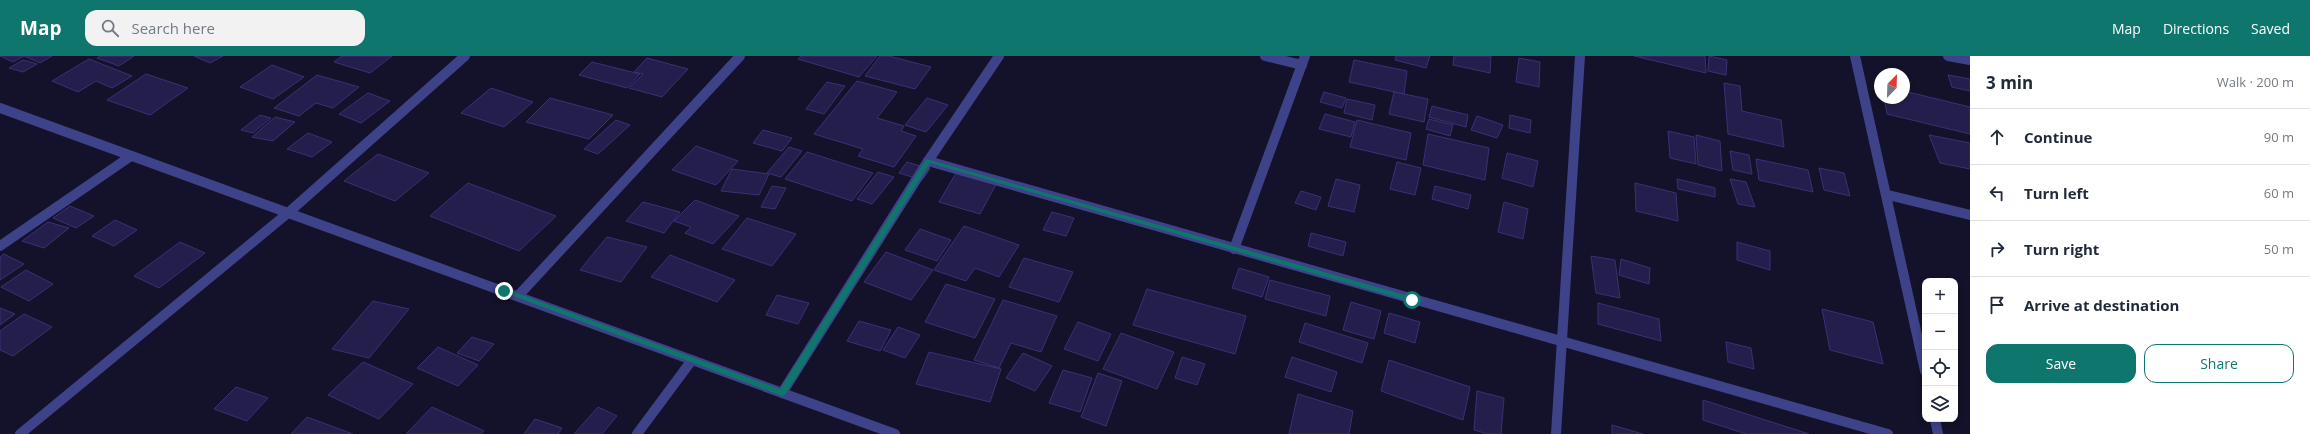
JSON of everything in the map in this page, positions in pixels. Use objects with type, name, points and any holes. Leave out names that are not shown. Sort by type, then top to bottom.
[{"type":"street","points":[[20,434],[288,213],[464,56]]},
{"type":"street","points":[[518,296],[740,56]]},
{"type":"street","points":[[782,392],[928,161],[999,56]]},
{"type":"street","points":[[1265,56],[1302,65]]},
{"type":"street","points":[[1234,249],[1305,56]]},
{"type":"street","points":[[1556,434],[1580,56]]},
{"type":"street","points":[[1855,56],[1888,195],[1922,357]]},
{"type":"street","points":[[1948,56],[1970,60]]},
{"type":"street","points":[[0,108],[895,434]]},
{"type":"street","points":[[0,246],[131,156]]},
{"type":"street","points":[[928,161],[1888,434]]},
{"type":"street","points":[[1888,195],[1970,215]]},
{"type":"street","points":[[637,434],[692,360]]},
{"type":"street","points":[[1936,422],[1938,434]]},
{"type":"building","points":[[0,56],[24,56],[13,62]]},
{"type":"building","points":[[24,56],[52,56],[40,63]]},
{"type":"building","points":[[100,56],[134,56],[119,66],[97,58]]},
{"type":"building","points":[[194,56],[223,56],[210,63]]},
{"type":"building","points":[[342,56],[392,56],[370,73],[334,62]]},
{"type":"building","points":[[801,56],[877,56],[859,77],[798,59]]},
{"type":"building","points":[[880,56],[889,56],[931,67],[915,89],[865,76]]},
{"type":"building","points":[[1396,56],[1430,56],[1426,68],[1395,60]]},
{"type":"building","points":[[1454,56],[1491,56],[1490,73],[1453,65]]},
{"type":"building","points":[[1634,56],[1705,56],[1706,73]]},
{"type":"building","points":[[1709,56],[1727,60],[1726,75],[1708,71]]},
{"type":"building","points":[[647,58],[688,69],[662,97],[629,88],[643,74],[634,72]]},
{"type":"building","points":[[1519,58],[1540,62],[1539,87],[1516,82]]},
{"type":"building","points":[[89,59],[132,76],[112,88],[96,81],[78,92],[52,81]]},
{"type":"building","points":[[23,60],[37,64],[23,72],[9,68]]},
{"type":"building","points":[[1354,60],[1407,71],[1404,94],[1349,82]]},
{"type":"building","points":[[592,62],[640,74],[627,88],[579,75]]},
{"type":"building","points":[[272,65],[304,77],[273,99],[240,87]]},
{"type":"building","points":[[146,74],[188,88],[150,115],[107,100]]},
{"type":"building","points":[[317,75],[359,87],[333,108],[316,103],[299,116],[274,108]]},
{"type":"building","points":[[1948,75],[1970,79],[1970,91],[1952,87]]},
{"type":"building","points":[[857,81],[897,92],[877,118],[904,126],[901,131],[916,136],[894,167],[858,156],[863,149],[814,134]]},
{"type":"building","points":[[827,82],[845,86],[824,114],[806,109]]},
{"type":"building","points":[[1724,83],[1740,86],[1742,111],[1781,120],[1784,147],[1728,134]]},
{"type":"building","points":[[491,88],[533,102],[504,127],[461,113]]},
{"type":"building","points":[[1324,92],[1346,98],[1342,108],[1320,102]]},
{"type":"building","points":[[1394,92],[1428,99],[1424,122],[1389,114]]},
{"type":"building","points":[[1910,92],[1970,107],[1970,134],[1887,114],[1885,104],[1910,104]]},
{"type":"building","points":[[368,93],[390,101],[361,123],[339,114]]},
{"type":"building","points":[[550,98],[613,115],[589,139],[526,122]]},
{"type":"building","points":[[927,98],[948,105],[926,132],[905,125]]},
{"type":"building","points":[[1347,99],[1375,105],[1372,120],[1344,113]]},
{"type":"building","points":[[1432,106],[1468,115],[1466,127],[1429,117]]},
{"type":"building","points":[[1325,114],[1355,122],[1351,137],[1319,129]]},
{"type":"building","points":[[260,115],[271,118],[253,133],[241,130]]},
{"type":"building","points":[[1510,115],[1531,120],[1530,133],[1509,128]]},
{"type":"building","points":[[1477,116],[1503,125],[1497,138],[1471,130]]},
{"type":"building","points":[[275,117],[295,122],[273,141],[252,137]]},
{"type":"building","points":[[1429,119],[1453,125],[1450,136],[1426,129]]},
{"type":"building","points":[[616,120],[630,125],[598,154],[584,149]]},
{"type":"building","points":[[1357,120],[1411,133],[1406,160],[1350,147]]},
{"type":"building","points":[[763,130],[792,138],[782,151],[753,143]]},
{"type":"building","points":[[1668,131],[1694,137],[1696,164],[1670,158]]},
{"type":"building","points":[[308,133],[332,142],[312,157],[287,149]]},
{"type":"building","points":[[1428,134],[1489,148],[1485,180],[1423,165]]},
{"type":"building","points":[[1696,135],[1720,141],[1722,171],[1698,165]]},
{"type":"building","points":[[1929,135],[1970,143],[1970,169],[1940,163]]},
{"type":"building","points":[[696,146],[738,161],[716,185],[672,170]]},
{"type":"building","points":[[789,147],[802,151],[781,177],[767,173]]},
{"type":"building","points":[[1730,151],[1749,155],[1752,174],[1733,170]]},
{"type":"building","points":[[807,152],[873,173],[852,201],[785,179]]},
{"type":"building","points":[[1507,153],[1538,161],[1533,187],[1502,178]]},
{"type":"building","points":[[378,154],[429,173],[395,201],[344,181]]},
{"type":"building","points":[[1756,159],[1808,170],[1813,192],[1759,180]]},
{"type":"building","points":[[907,162],[930,169],[922,180],[899,173]]},
{"type":"building","points":[[1397,162],[1421,168],[1415,195],[1390,189]]},
{"type":"building","points":[[959,168],[999,179],[980,214],[939,202]]},
{"type":"building","points":[[1819,168],[1844,173],[1850,196],[1824,190]]},
{"type":"building","points":[[732,169],[769,174],[759,195],[721,191]]},
{"type":"building","points":[[878,172],[894,177],[872,204],[857,199]]},
{"type":"building","points":[[1336,179],[1360,185],[1354,212],[1328,206]]},
{"type":"building","points":[[1677,179],[1715,188],[1715,197],[1678,189]]},
{"type":"building","points":[[1730,179],[1746,182],[1755,207],[1738,204]]},
{"type":"building","points":[[468,183],[556,216],[519,251],[430,216]]},
{"type":"building","points":[[1635,183],[1676,193],[1678,221],[1636,211]]},
{"type":"building","points":[[772,186],[786,188],[775,209],[761,207]]},
{"type":"building","points":[[1435,186],[1471,195],[1468,209],[1432,199]]},
{"type":"building","points":[[1301,191],[1321,197],[1316,210],[1295,203]]},
{"type":"building","points":[[695,200],[739,216],[713,244],[685,233],[691,227],[674,221]]},
{"type":"building","points":[[643,202],[680,212],[664,233],[626,221]]},
{"type":"building","points":[[1504,202],[1528,209],[1523,239],[1498,232]]},
{"type":"building","points":[[70,206],[94,216],[76,228],[53,218]]},
{"type":"building","points":[[1052,212],[1074,218],[1066,236],[1043,230]]},
{"type":"building","points":[[747,218],[796,234],[772,266],[722,249]]},
{"type":"building","points":[[115,220],[137,230],[114,246],[92,236]]},
{"type":"building","points":[[48,222],[69,228],[44,248],[22,241]]},
{"type":"building","points":[[964,226],[1019,245],[999,277],[975,268],[966,281],[934,270]]},
{"type":"building","points":[[920,229],[951,240],[937,261],[905,250]]},
{"type":"building","points":[[1311,233],[1346,242],[1343,256],[1308,246]]},
{"type":"building","points":[[607,237],[647,247],[621,282],[580,270]]},
{"type":"building","points":[[180,242],[205,253],[159,288],[134,276]]},
{"type":"building","points":[[1737,242],[1770,251],[1770,270],[1737,260]]},
{"type":"building","points":[[886,252],[933,270],[911,300],[864,282]]},
{"type":"building","points":[[4,254],[24,264],[0,280],[0,257]]},
{"type":"building","points":[[670,255],[735,280],[717,302],[651,277]]},
{"type":"building","points":[[1591,256],[1615,260],[1620,298],[1596,293]]},
{"type":"building","points":[[1024,258],[1073,272],[1059,302],[1009,287]]},
{"type":"building","points":[[1621,259],[1650,268],[1649,284],[1619,275]]},
{"type":"building","points":[[1239,268],[1269,277],[1262,297],[1232,288]]},
{"type":"building","points":[[26,270],[53,284],[29,301],[1,287]]},
{"type":"building","points":[[1270,280],[1330,296],[1326,316],[1265,299]]},
{"type":"building","points":[[946,284],[995,299],[975,338],[925,322]]},
{"type":"building","points":[[1147,289],[1246,316],[1235,354],[1133,325]]},
{"type":"building","points":[[777,295],[809,303],[798,324],[766,315]]},
{"type":"building","points":[[1003,300],[1057,316],[1041,352],[1011,343],[999,368],[974,360]]},
{"type":"building","points":[[373,301],[409,309],[369,358],[332,349]]},
{"type":"building","points":[[1351,302],[1381,311],[1374,339],[1343,330]]},
{"type":"building","points":[[1598,303],[1659,319],[1661,341],[1598,324]]},
{"type":"building","points":[[0,308],[15,314],[0,325]]},
{"type":"building","points":[[1822,309],[1873,322],[1883,364],[1830,350]]},
{"type":"building","points":[[1389,313],[1420,322],[1415,343],[1384,333]]},
{"type":"building","points":[[24,314],[52,327],[13,356],[0,350],[0,331]]},
{"type":"building","points":[[859,321],[891,330],[880,351],[847,341]]},
{"type":"building","points":[[1078,322],[1111,334],[1098,361],[1064,349]]},
{"type":"building","points":[[1305,323],[1368,343],[1362,363],[1299,342]]},
{"type":"building","points":[[898,327],[920,335],[905,358],[883,350]]},
{"type":"building","points":[[1121,333],[1174,352],[1157,389],[1103,369]]},
{"type":"building","points":[[472,337],[494,344],[479,361],[457,353]]},
{"type":"building","points":[[1726,342],[1751,348],[1754,369],[1728,362]]},
{"type":"building","points":[[438,347],[478,365],[458,386],[417,368]]},
{"type":"building","points":[[929,352],[1001,369],[990,402],[916,384]]},
{"type":"building","points":[[1023,353],[1052,366],[1035,391],[1006,378]]},
{"type":"building","points":[[1182,357],[1205,364],[1197,385],[1175,378]]},
{"type":"building","points":[[1292,357],[1337,372],[1331,392],[1285,377]]},
{"type":"building","points":[[1389,360],[1470,387],[1463,420],[1381,391]]},
{"type":"building","points":[[363,362],[413,384],[379,419],[328,395]]},
{"type":"building","points":[[1063,370],[1092,378],[1080,412],[1049,403]]},
{"type":"building","points":[[1098,373],[1122,381],[1106,426],[1081,417]]},
{"type":"building","points":[[236,387],[268,398],[247,421],[214,409]]},
{"type":"building","points":[[1477,391],[1504,398],[1501,434],[1488,434],[1474,430]]},
{"type":"building","points":[[1298,394],[1353,411],[1349,434],[1289,434]]},
{"type":"building","points":[[1703,400],[1809,434],[1746,434],[1703,420]]},
{"type":"building","points":[[432,407],[484,431],[481,434],[406,434]]},
{"type":"building","points":[[598,407],[617,416],[602,434],[574,434]]},
{"type":"building","points":[[307,417],[353,434],[291,434]]},
{"type":"building","points":[[535,419],[562,428],[558,434],[524,434]]},
{"type":"building","points":[[1612,425],[1643,434],[1612,434]]},
{"type":"route","points":[[504,291],[782,392],[928,161],[1412,300]]}]
